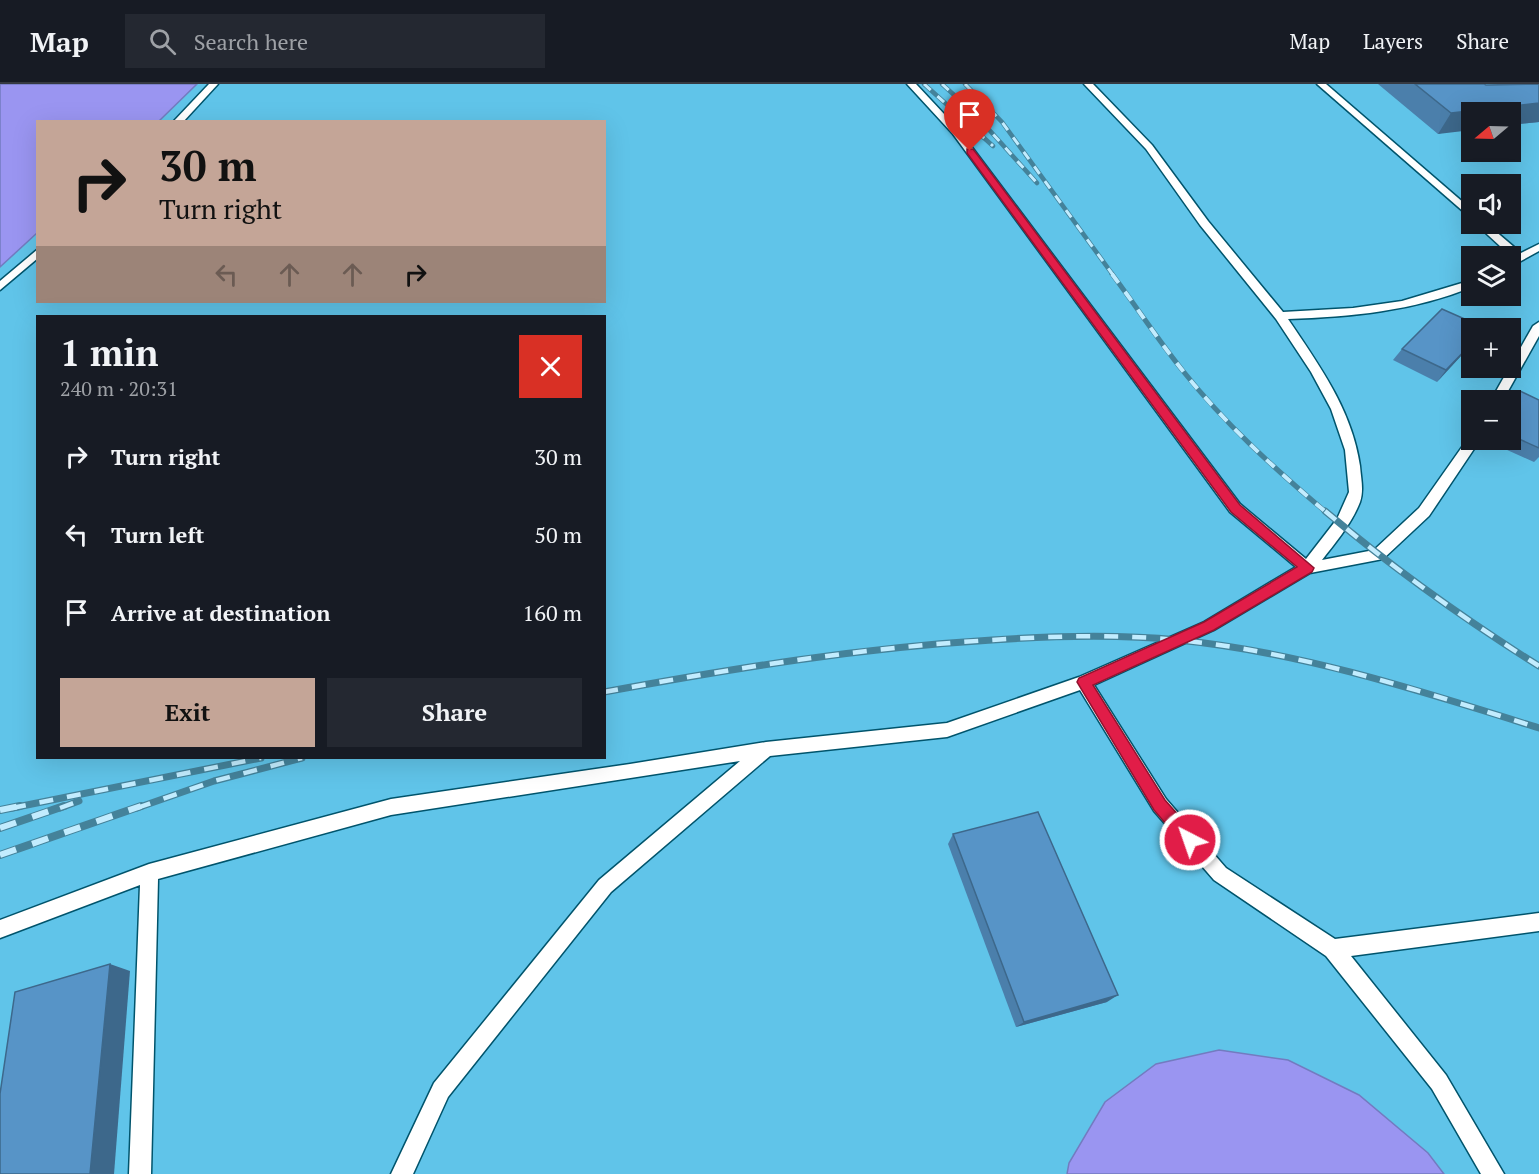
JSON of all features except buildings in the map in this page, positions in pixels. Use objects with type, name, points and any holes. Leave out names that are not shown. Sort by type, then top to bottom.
[{"type":"lane","points":[[179,120],[214,84]]},
{"type":"lane","points":[[911,84],[956,132],[1235,508],[1307,568]]},
{"type":"lane","points":[[1088,84],[1149,147],[1204,224],[1280,316],[1327,388],[1345,423],[1353,455],[1356,496],[1341,525],[1307,568]]},
{"type":"lane","points":[[1321,84],[1461,206]]},
{"type":"lane","points":[[1490,234],[1501,246]]},
{"type":"lane","points":[[1521,258],[1539,247]]},
{"type":"lane","points":[[0,287],[36,254]]},
{"type":"lane","points":[[1280,316],[1348,314],[1447,294],[1461,288]]},
{"type":"lane","points":[[1503,390],[1539,326]]},
{"type":"lane","points":[[0,929],[149,873],[391,807],[630,772],[766,749],[947,730],[1084,682],[1209,626],[1307,568],[1378,555],[1424,513],[1467,450]]},
{"type":"lane","points":[[1084,682],[1160,805],[1220,874],[1333,950],[1439,1082],[1493,1174]]},
{"type":"lane","points":[[402,1174],[441,1090],[605,886],[766,749]]},
{"type":"lane","points":[[140,1174],[149,873]]},
{"type":"lane","points":[[1333,950],[1539,922]]},
{"type":"shaded area","points":[[0,84],[197,84],[160,120],[36,120],[36,234],[0,267]]},
{"type":"shaded area","points":[[197,84],[1539,84],[1539,1174],[0,1174],[0,267],[36,234],[36,303],[606,303],[606,120],[160,120]]},
{"type":"shaded area","points":[[1219,1050],[1288,1060],[1359,1095],[1428,1153],[1444,1174],[1067,1174],[1069,1163],[1105,1102],[1156,1064]]},
{"type":"railway","points":[[924,84],[993,146]]},
{"type":"railway","points":[[942,84],[974,113],[1037,183]]},
{"type":"railway","points":[[965,84],[1002,122],[1113,275]]},
{"type":"railway","points":[[1112,274],[1199,391],[1233,428],[1327,513]]},
{"type":"railway","points":[[1325,511],[1429,592],[1539,666]]},
{"type":"railway","points":[[606,692],[749,667],[894,648],[1038,637],[1131,637],[1224,646],[1315,663],[1405,687],[1539,728]]},
{"type":"railway","points":[[12,808],[256,759]]},
{"type":"railway","points":[[137,808],[214,781],[298,759]]},
{"type":"railway","points":[[60,808],[79,801]]},
{"type":"railway","points":[[0,810],[20,806]]},
{"type":"railway","points":[[0,828],[64,806]]},
{"type":"railway","points":[[0,855],[141,806]]},
{"type":"route","points":[[970,151],[1235,508],[1307,568],[1209,626],[1084,682],[1160,805],[1190,840]]}]
